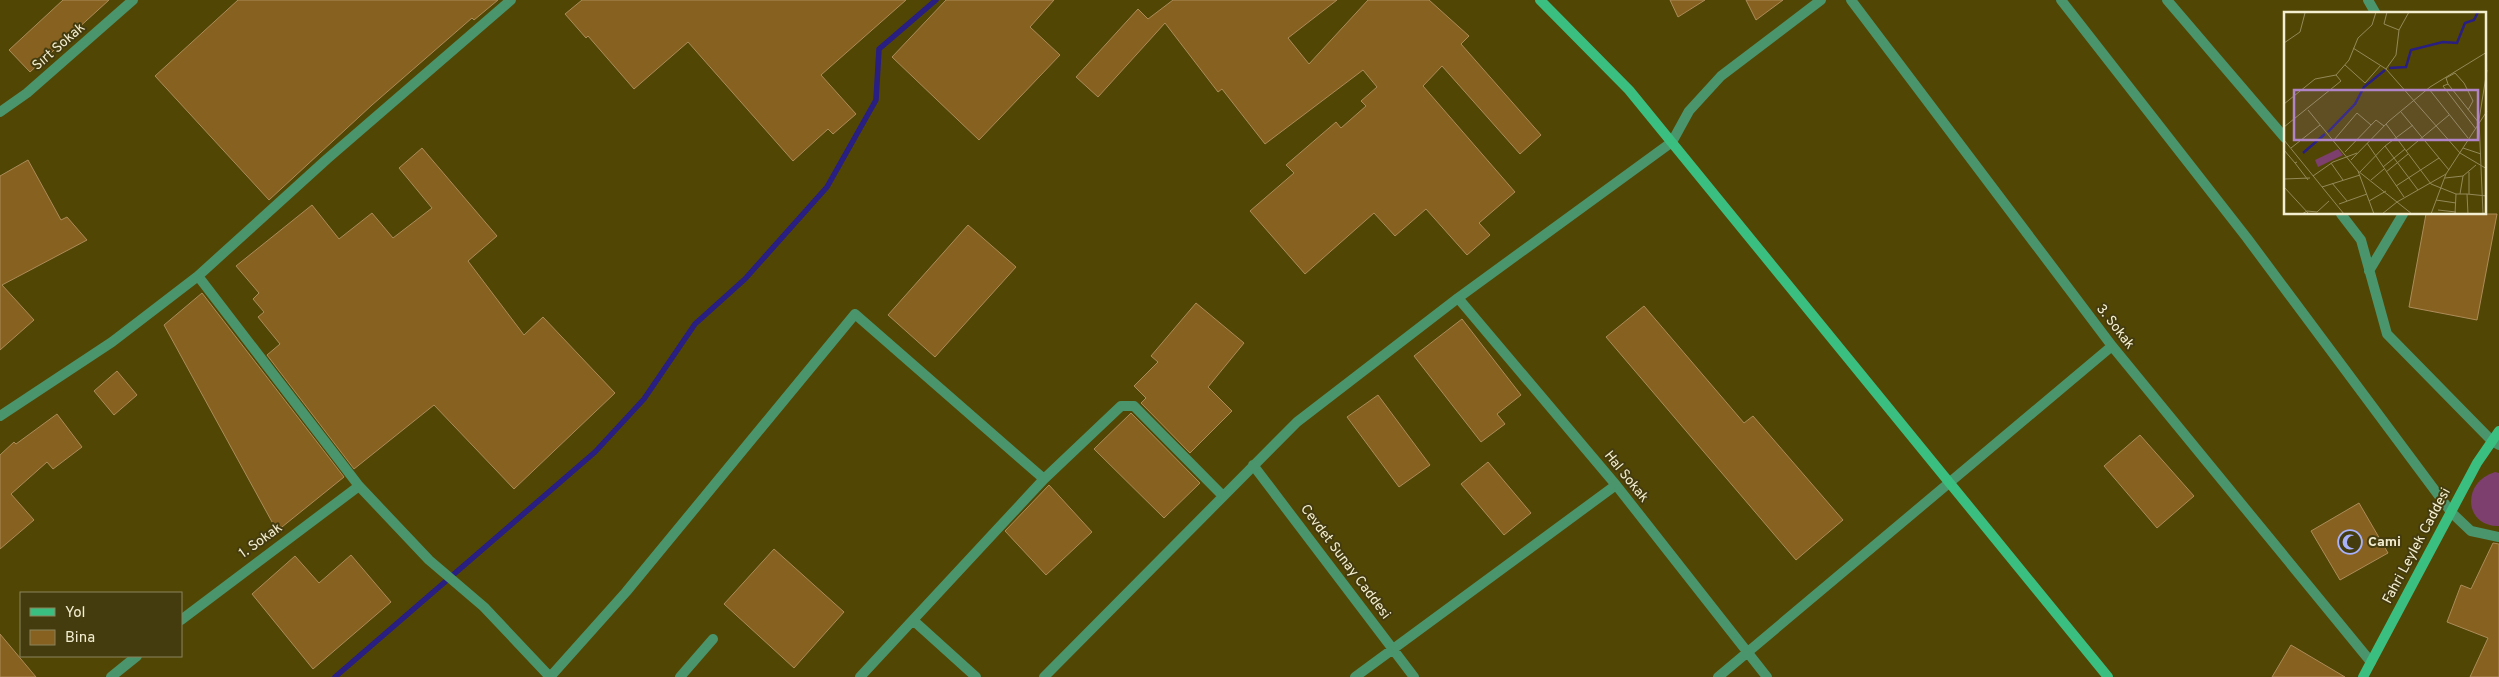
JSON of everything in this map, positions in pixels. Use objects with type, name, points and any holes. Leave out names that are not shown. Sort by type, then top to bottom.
[{"type":"street","name":"Sırt Sokak","points":[[0,112],[27,93],[133,0]]},
{"type":"street","points":[[0,416],[112,342],[198,276],[326,160],[511,0]]},
{"type":"street","points":[[1540,0],[1629,90],[2108,677]]},
{"type":"street","points":[[1044,677],[1297,422],[1458,298],[1672,142],[1689,111],[1721,76],[1821,0]]},
{"type":"street","name":"3. Sokak","points":[[1851,0],[2112,346],[2371,662]]},
{"type":"street","points":[[2061,0],[2247,238],[2451,512],[2471,530],[2499,537]]},
{"type":"street","points":[[2167,0],[2284,137]]},
{"type":"street","points":[[2368,0],[2375,12]]},
{"type":"street","points":[[2342,215],[2360,240],[2387,334],[2496,443]]},
{"type":"street","points":[[2369,271],[2402,215]]},
{"type":"street","points":[[198,276],[359,486],[429,560],[484,607],[550,677],[626,592],[855,314],[1044,480]]},
{"type":"street","name":"Hal Sokak","points":[[1458,298],[1616,485],[1767,677]]},
{"type":"street","points":[[1718,677],[2112,346]]},
{"type":"street","points":[[860,677],[1044,480],[1111,413],[1121,406],[1134,406],[1223,496]]},
{"type":"street","name":"Fahri Leylek Caddesi","points":[[2363,677],[2477,463],[2496,443],[2499,431]]},
{"type":"street","name":"Cevdet Sunay Caddesi","points":[[1253,465],[1414,677]]},
{"type":"street","points":[[1355,677],[1616,485]]},
{"type":"street","name":"1. Sokak","points":[[182,619],[359,486]]},
{"type":"street","points":[[914,621],[976,677]]},
{"type":"street","points":[[680,677],[713,639]]},
{"type":"street","points":[[111,677],[136,657]]},
{"type":"shaded area","points":[[2495,472],[2499,473],[2499,526],[2487,524],[2479,519],[2473,512],[2471,503],[2476,485],[2484,477]]},
{"type":"building","points":[[63,0],[109,0],[30,72],[9,50]]},
{"type":"building","points":[[238,0],[498,0],[474,20],[472,18],[372,105],[269,200],[155,76]]},
{"type":"building","points":[[582,0],[906,0],[821,75],[856,114],[833,134],[828,129],[793,161],[688,42],[634,89],[588,36],[586,38],[565,14]]},
{"type":"building","points":[[946,0],[1054,0],[1030,27],[1060,55],[979,140],[892,57]]},
{"type":"building","points":[[1173,0],[1337,0],[1288,38],[1309,64],[1368,0],[1429,0],[1469,36],[1461,44],[1541,135],[1520,154],[1442,66],[1423,86],[1515,192],[1479,223],[1490,235],[1467,255],[1426,209],[1395,236],[1374,213],[1305,274],[1250,211],[1294,173],[1286,165],[1336,122],[1341,128],[1366,106],[1361,101],[1377,87],[1363,70],[1265,144],[1222,89],[1218,92],[1165,23],[1098,97],[1076,77],[1138,9],[1148,19]]},
{"type":"building","points":[[1670,0],[1705,0],[1678,17]]},
{"type":"building","points":[[1746,0],[1783,0],[1756,20]]},
{"type":"building","points":[[422,148],[497,236],[468,261],[524,335],[543,317],[615,393],[514,489],[434,405],[354,469],[267,355],[280,344],[258,317],[264,312],[253,299],[259,293],[236,266],[312,205],[339,239],[372,213],[393,238],[432,208],[399,168]]},
{"type":"building","points":[[28,160],[61,220],[67,217],[87,240],[2,285],[34,320],[0,350],[0,176]]},
{"type":"building","points":[[2497,214],[2477,320],[2409,307],[2426,215]]},
{"type":"building","points":[[968,225],[1016,267],[935,357],[888,315]]},
{"type":"building","points":[[202,293],[344,477],[277,531],[164,325]]},
{"type":"building","points":[[1196,303],[1244,343],[1208,387],[1232,411],[1190,453],[1141,403],[1146,398],[1134,386],[1158,362],[1151,356]]},
{"type":"building","points":[[1644,306],[1744,423],[1753,416],[1843,520],[1796,560],[1606,337]]},
{"type":"building","points":[[1462,319],[1521,395],[1497,414],[1505,424],[1481,442],[1414,356]]},
{"type":"building","points":[[117,371],[137,395],[114,415],[94,391]]},
{"type":"building","points":[[1378,395],[1430,465],[1399,487],[1347,417]]},
{"type":"building","points":[[1131,413],[1200,483],[1164,518],[1094,449]]},
{"type":"building","points":[[57,414],[82,447],[53,469],[47,462],[11,494],[34,520],[0,549],[0,455],[14,442],[16,444]]},
{"type":"building","points":[[2140,435],[2194,496],[2157,528],[2104,466]]},
{"type":"building","points":[[1488,462],[1531,513],[1504,535],[1461,484]]},
{"type":"building","points":[[1049,485],[1092,532],[1046,575],[1005,531]]},
{"type":"building","name":"Cami","points":[[2359,503],[2388,553],[2340,580],[2311,531]]},
{"type":"building","points":[[2493,543],[2499,544],[2499,677],[2470,677],[2488,638],[2447,622],[2461,585],[2471,589]]},
{"type":"building","points":[[774,549],[844,612],[794,668],[724,604]]},
{"type":"building","points":[[351,555],[391,602],[313,669],[252,594],[295,556],[319,583]]},
{"type":"building","points":[[0,634],[36,677],[0,677]]},
{"type":"building","points":[[2291,645],[2345,677],[2272,677]]},
{"type":"waterway","points":[[335,677],[595,452],[644,399],[695,324],[745,279],[827,187],[876,100],[879,49],[936,0]]},
{"type":"place","name":"Cami","points":[[2350,542]]}]
